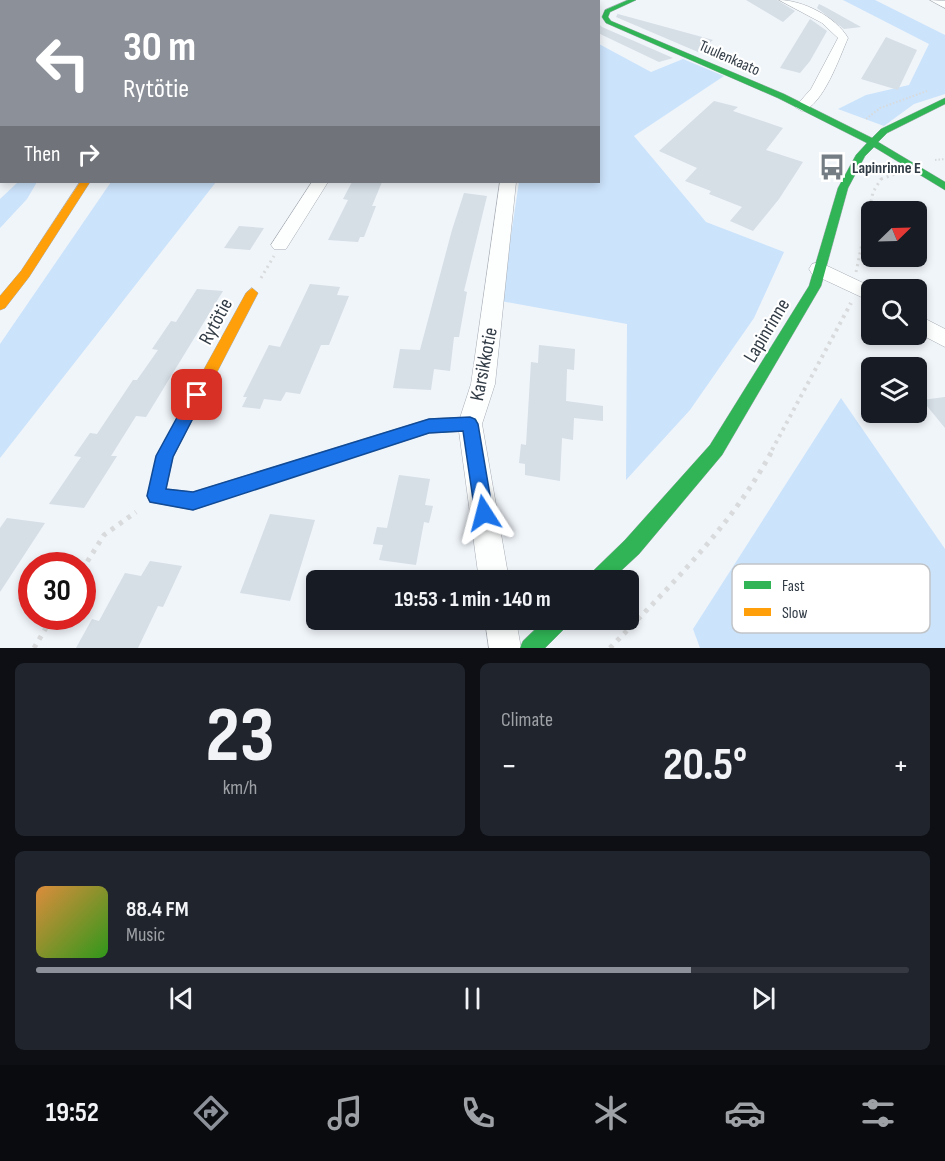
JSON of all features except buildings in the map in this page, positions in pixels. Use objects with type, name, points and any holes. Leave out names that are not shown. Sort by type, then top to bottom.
[{"type":"street","name":"Tuulenkaato","points":[[633,0],[607,11],[605,17],[608,22],[802,107],[872,143],[945,187]]},
{"type":"street","points":[[784,0],[828,23],[842,33],[843,38],[817,91],[802,107]]},
{"type":"street","points":[[935,0],[945,4]]},
{"type":"street","name":"Lapinrinne","points":[[608,570],[632,547],[716,450],[815,286],[843,188],[861,155],[884,131],[945,101]]},
{"type":"street","points":[[0,305],[25,274],[84,183]]},
{"type":"street","points":[[280,245],[319,183]]},
{"type":"street","name":"Karsikkotie","points":[[492,570],[470,424],[483,384],[508,183]]},
{"type":"street","points":[[819,269],[861,289]]},
{"type":"street","name":"Rytötie","points":[[156,496],[165,456],[252,293]]},
{"type":"street","points":[[927,328],[945,339]]},
{"type":"street","points":[[156,496],[193,501],[429,426],[470,424]]},
{"type":"street","points":[[502,630],[505,648]]},
{"type":"street","points":[[530,648],[549,630]]},
{"type":"path","points":[[850,131],[880,108],[938,88]]},
{"type":"path","points":[[861,155],[880,165],[881,179],[873,192],[864,279]]},
{"type":"path","points":[[252,293],[280,245]]},
{"type":"path","points":[[610,648],[704,550],[760,473],[850,305],[861,292]]},
{"type":"path","points":[[93,552],[104,535],[156,496]]},
{"type":"path","points":[[34,648],[45,630]]},
{"type":"shaded area","points":[[843,0],[875,0],[945,35],[945,94],[914,104],[884,126],[838,109],[866,95],[909,85],[929,44]]},
{"type":"shaded area","points":[[600,45],[651,72],[683,59],[724,76],[634,136],[706,222],[784,252],[754,318],[690,410],[626,480],[627,324],[501,301],[519,183],[600,183]]},
{"type":"shaded area","points":[[17,183],[36,183],[27,199],[0,228],[0,199]]},
{"type":"shaded area","points":[[110,183],[215,183],[0,458],[0,344]]},
{"type":"shaded area","points":[[841,398],[945,549],[945,648],[700,648],[693,629],[732,568],[732,633],[930,633],[930,564],[735,564]]},
{"type":"traffic: fast","points":[[633,0],[607,11],[605,17],[608,22],[781,96],[864,138],[945,187]]},
{"type":"traffic: fast","points":[[608,570],[632,547],[716,450],[815,286],[843,188],[861,155],[884,131],[945,101]]},
{"type":"traffic: fast","points":[[261,479],[429,426],[470,424]]},
{"type":"traffic: fast","points":[[530,648],[549,630]]},
{"type":"traffic: slow","points":[[0,305],[25,274],[84,183]]},
{"type":"traffic: slow","points":[[252,293],[165,456],[156,496],[193,501],[261,479]]},
{"type":"place","name":"Lapinrinne E","points":[[832,167]]},
{"type":"route","points":[[197,395],[165,456],[156,496],[193,501],[429,426],[470,424],[484,513]]}]
